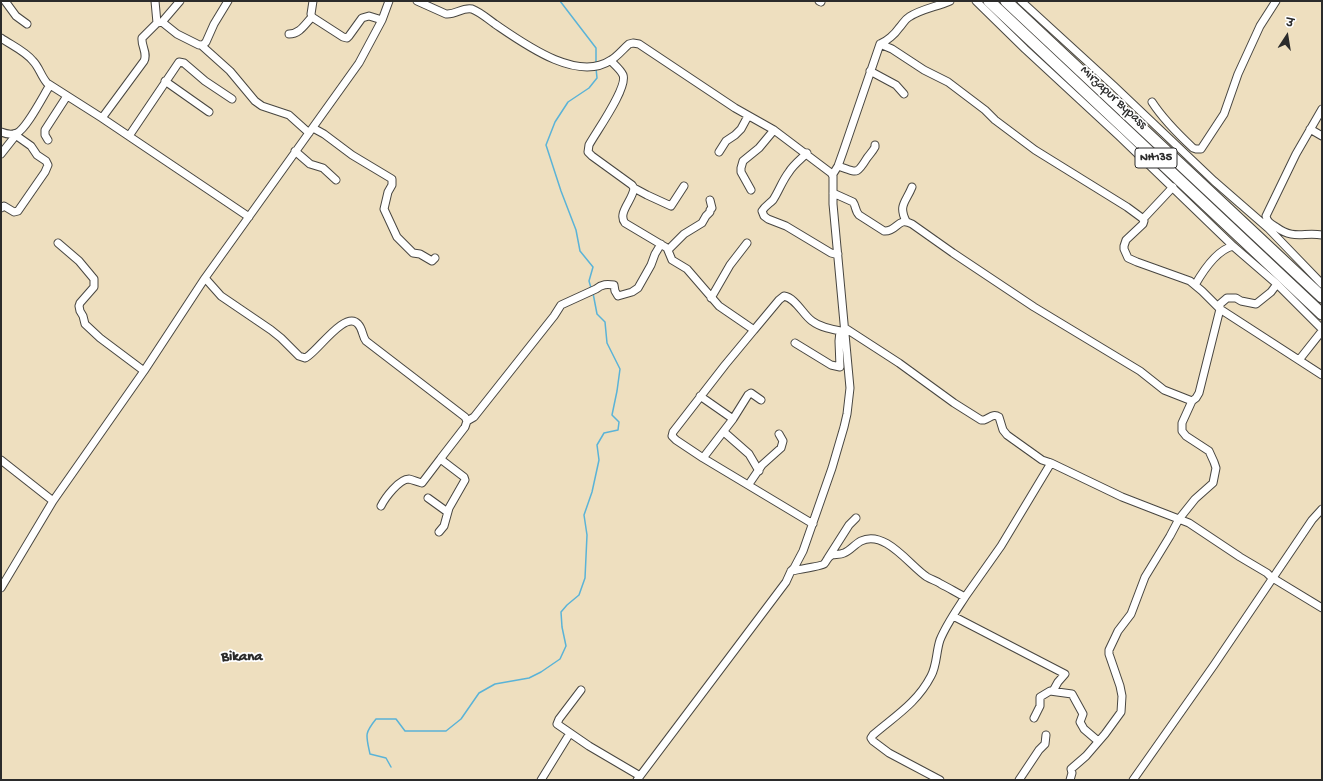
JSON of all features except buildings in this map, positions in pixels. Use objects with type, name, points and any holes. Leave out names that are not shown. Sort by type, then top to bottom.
[{"type":"highway","name":"Mirzapur Bypass","points":[[989,1],[1322,314]]},
{"type":"highway","name":"NH135","points":[[1006,1],[1322,296]]},
{"type":"street","points":[[5,1],[16,16],[27,24]]},
{"type":"street","points":[[155,1],[159,22],[177,34],[201,45],[230,71],[255,101],[262,106],[289,116],[311,131],[324,134],[352,155],[392,179],[392,185],[388,192],[384,209],[397,237],[413,253],[420,254],[432,261],[435,258]]},
{"type":"street","points":[[102,118],[144,61],[146,55],[142,38],[180,1]]},
{"type":"street","points":[[201,45],[206,42],[214,24],[228,1]]},
{"type":"street","points":[[289,34],[298,32],[312,17],[313,1]]},
{"type":"street","points":[[1,588],[53,501],[144,371],[205,278],[359,63],[382,20],[389,1]]},
{"type":"street","points":[[417,1],[446,14],[450,14],[465,8],[472,8],[533,48],[575,66],[593,67],[600,65],[611,61],[629,44],[639,44],[735,108],[774,130],[789,142],[807,153],[832,174]]},
{"type":"street","points":[[581,690],[557,722],[559,726],[638,778],[778,593],[798,561],[810,522],[838,449],[847,414],[850,388],[843,330],[832,174],[838,166],[851,131],[880,44],[885,42],[900,28],[903,21],[910,16],[950,1]]},
{"type":"street","points":[[976,1],[1025,49],[1173,187],[1233,246],[1276,284],[1322,330],[1299,360]]},
{"type":"street","points":[[1022,1],[1214,181],[1268,228],[1322,284]]},
{"type":"street","points":[[1189,157],[1196,149],[1203,146],[1224,114],[1238,74],[1260,26],[1276,1]]},
{"type":"street","points":[[312,17],[345,38],[349,36],[362,18],[369,16],[382,20]]},
{"type":"street","points":[[1,38],[33,60],[43,78],[50,85],[129,136],[249,218]]},
{"type":"street","points":[[880,44],[924,70],[948,82],[1027,145],[1127,207],[1144,220]]},
{"type":"street","points":[[611,61],[622,72],[624,76],[623,84],[619,94],[589,145],[588,150],[592,156],[634,188],[666,205],[671,206],[684,186]]},
{"type":"street","points":[[129,136],[178,64],[182,62],[205,82],[232,99]]},
{"type":"street","points":[[870,71],[896,85],[904,94]]},
{"type":"street","points":[[166,81],[208,112]]},
{"type":"street","points":[[1,154],[15,134],[26,124],[50,85]]},
{"type":"street","points":[[48,140],[45,135],[45,130],[67,96]]},
{"type":"street","points":[[1152,102],[1178,134],[1196,149]]},
{"type":"street","points":[[1322,109],[1287,172],[1266,218],[1269,222],[1286,234],[1295,236],[1315,234],[1322,235]]},
{"type":"street","points":[[719,152],[726,141],[741,129],[748,116]]},
{"type":"street","points":[[1310,129],[1322,136]]},
{"type":"street","points":[[751,190],[742,172],[742,163],[774,130]]},
{"type":"street","points":[[1,132],[15,134],[31,146],[38,155],[46,161],[48,166],[18,211],[14,212],[4,206],[1,208]]},
{"type":"street","points":[[838,166],[853,171],[861,169],[876,147],[875,145]]},
{"type":"street","points":[[295,151],[310,164],[323,168],[336,180]]},
{"type":"street","points":[[807,153],[790,170],[769,205],[764,207],[762,211],[764,216],[768,219],[786,226],[831,253],[838,254]]},
{"type":"street","points":[[906,221],[902,208],[912,187]]},
{"type":"street","points":[[1173,187],[1144,220],[1143,224],[1126,240],[1124,249],[1128,258],[1190,281],[1220,309],[1322,375]]},
{"type":"street","points":[[634,188],[632,196],[622,214],[625,223],[661,244],[668,250],[672,260],[687,269],[719,306],[754,330]]},
{"type":"street","points":[[833,192],[853,202],[858,215],[884,231],[890,231],[900,222],[906,221],[912,224],[952,253],[1034,307],[1140,371],[1164,390],[1192,401]]},
{"type":"street","points":[[668,250],[684,234],[702,223],[712,208],[710,200]]},
{"type":"street","points":[[58,243],[79,261],[94,279],[94,287],[79,306],[85,324],[100,338],[144,371]]},
{"type":"street","points":[[711,298],[730,264],[747,243]]},
{"type":"street","points":[[382,506],[384,501],[399,483],[409,479],[422,483],[465,427],[467,421],[474,416],[561,306],[600,286],[607,284],[614,285],[618,296],[632,292],[638,288],[661,244]]},
{"type":"street","points":[[1195,285],[1204,269],[1226,248],[1233,246]]},
{"type":"street","points":[[205,278],[221,296],[271,330],[302,357],[307,358],[335,329],[354,321],[358,324],[366,341],[467,421]]},
{"type":"street","points":[[1070,780],[1072,773],[1071,769],[1086,756],[1121,712],[1122,703],[1120,686],[1110,660],[1109,650],[1118,631],[1131,614],[1145,577],[1179,519],[1195,499],[1213,483],[1216,468],[1210,451],[1186,436],[1182,431],[1182,423],[1192,401],[1196,398],[1203,380],[1220,304],[1226,298],[1236,298],[1241,301],[1256,304],[1271,292],[1276,284]]},
{"type":"street","points":[[810,522],[704,458],[672,436],[673,432],[700,396],[779,300],[784,296],[790,298],[812,321],[820,325],[843,330],[899,363],[954,403],[981,420],[986,420],[997,415],[1003,430],[1007,435],[1042,460],[1122,497],[1179,519],[1195,527],[1322,608]]},
{"type":"street","points":[[795,343],[831,365],[840,367],[839,341],[843,330]]},
{"type":"street","points":[[704,458],[724,432],[748,395],[751,393],[761,400]]},
{"type":"street","points":[[700,396],[733,419]]},
{"type":"street","points":[[724,432],[750,454],[759,471]]},
{"type":"street","points":[[749,484],[769,457],[781,448],[782,441],[779,434]]},
{"type":"street","points":[[438,532],[446,520],[448,510],[465,479],[441,458]]},
{"type":"street","points":[[1,460],[53,501]]},
{"type":"street","points":[[940,780],[889,753],[871,738],[904,711],[926,684],[933,671],[940,639],[953,616],[1001,546],[1051,463]]},
{"type":"street","points":[[428,498],[446,511],[448,510]]},
{"type":"street","points":[[1133,780],[1214,665],[1270,576],[1322,509]]},
{"type":"street","points":[[791,571],[825,564],[849,525],[856,518]]},
{"type":"street","points":[[828,558],[832,555],[843,554],[861,541],[876,539],[892,546],[928,578],[941,583],[965,597]]},
{"type":"street","points":[[953,616],[1065,674],[1053,691]]},
{"type":"street","points":[[1034,718],[1040,706],[1040,697],[1050,691],[1070,693],[1083,714],[1080,722],[1082,726],[1098,742]]},
{"type":"street","points":[[542,780],[570,733]]},
{"type":"street","points":[[1019,780],[1039,750],[1045,744],[1046,735]]},
{"type":"waterway","points":[[560,1],[596,48],[596,63]]},
{"type":"waterway","points":[[591,288],[589,281],[593,267],[580,251],[576,230],[546,145],[555,122],[568,102],[589,88],[597,78],[596,68]]},
{"type":"waterway","points":[[391,767],[386,758],[370,754],[367,735],[369,728],[376,719],[396,719],[405,731],[446,731],[461,719],[479,693],[495,684],[529,678],[541,672],[560,659],[566,646],[561,612],[579,595],[585,578],[587,535],[584,515],[592,492],[599,460],[597,445],[604,433],[618,430],[619,422],[612,415],[620,369],[607,343],[605,322],[597,314],[593,293]]},
{"type":"district","name":"Bikana","points":[[242,658]]}]
